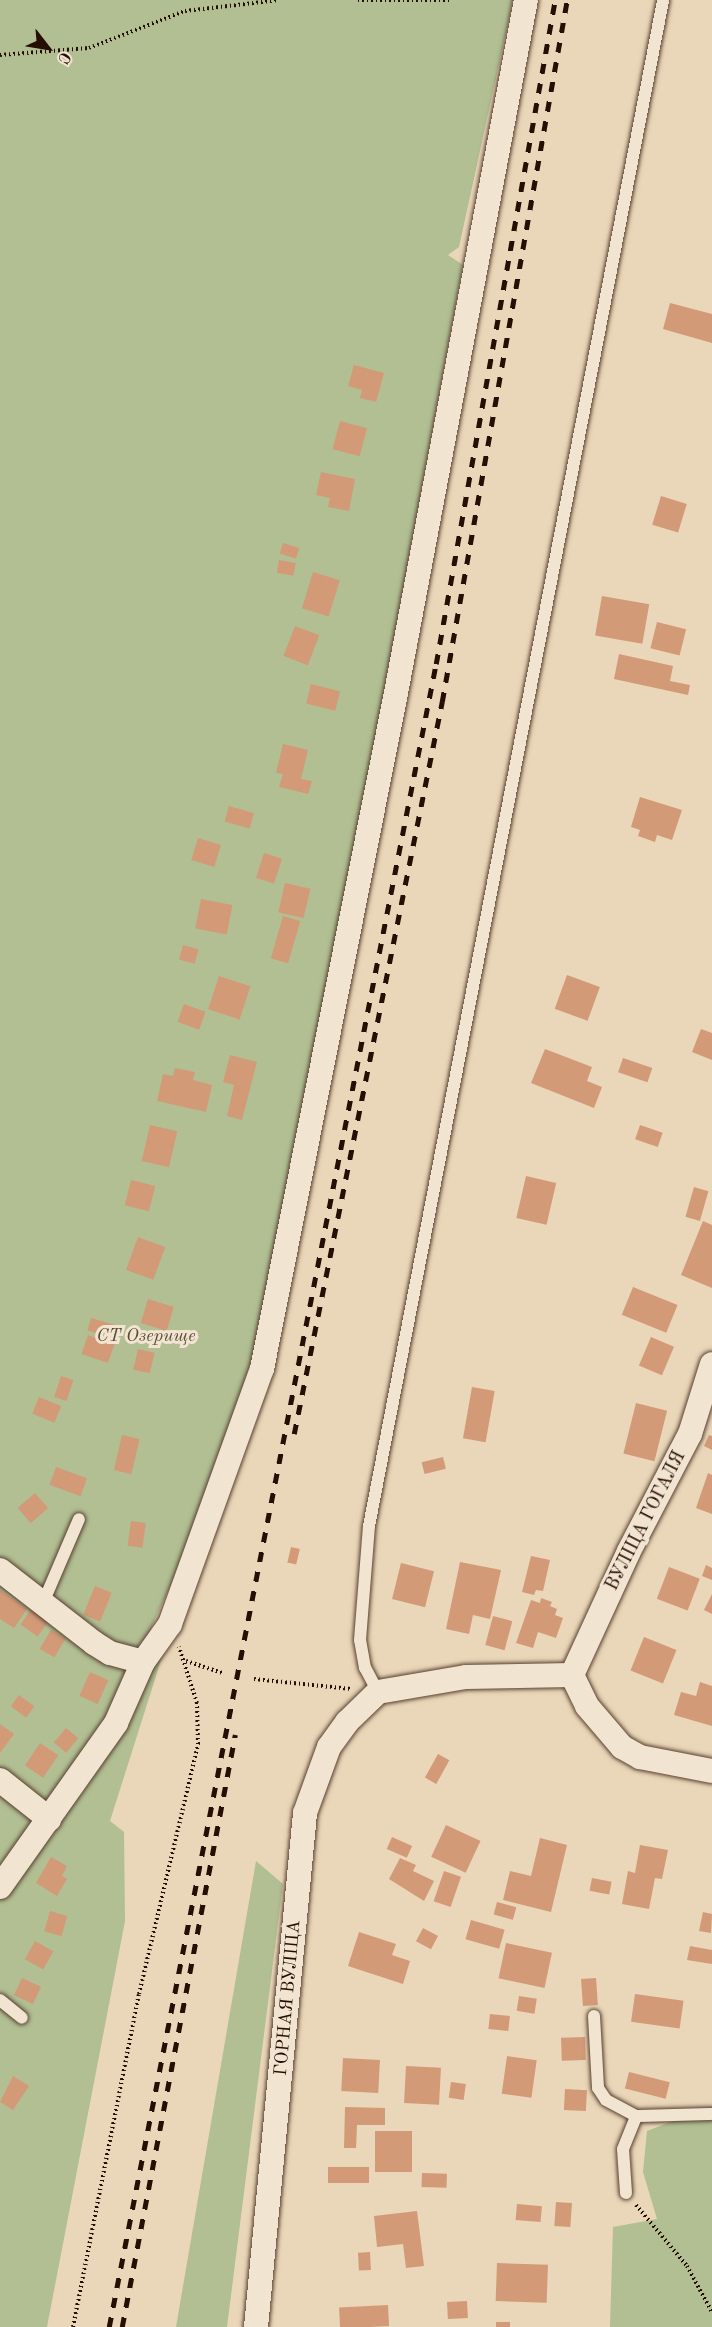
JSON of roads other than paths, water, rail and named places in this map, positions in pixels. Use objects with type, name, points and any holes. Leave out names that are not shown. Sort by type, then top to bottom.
[{"type":"street","points":[[0,1887],[116,1723],[148,1656],[170,1624],[262,1369],[394,705],[526,0]]},
{"type":"street","name":"ВУЛІЦА ГОГАЛЯ","points":[[572,1675],[629,1551],[690,1434],[712,1364]]},
{"type":"street","points":[[0,1570],[102,1648],[148,1656]]},
{"type":"street","points":[[378,1692],[466,1677],[572,1675],[587,1706],[622,1747],[640,1757],[712,1771]]},
{"type":"street","name":"ГОРНАЯ ВУЛІЦА","points":[[256,2327],[305,1813],[329,1747],[347,1722],[378,1692]]},
{"type":"street","points":[[0,1780],[49,1819]]},
{"type":"lane","points":[[378,1692],[365,1668],[360,1640],[369,1526],[663,0]]},
{"type":"lane","points":[[43,1603],[79,1519]]},
{"type":"lane","points":[[0,2000],[22,2018]]},
{"type":"lane","points":[[594,2016],[598,2088],[606,2100],[636,2116],[712,2114]]},
{"type":"lane","points":[[626,2193],[623,2149],[636,2116]]},
{"type":"railway","points":[[109,2327],[436,664],[555,0]]},
{"type":"railway","points":[[294,1434],[442,702],[567,0]]},
{"type":"railway","points":[[122,2327],[235,1735]]},
{"type":"park label","name":"СТ Озерище","points":[[146,1336]]}]
